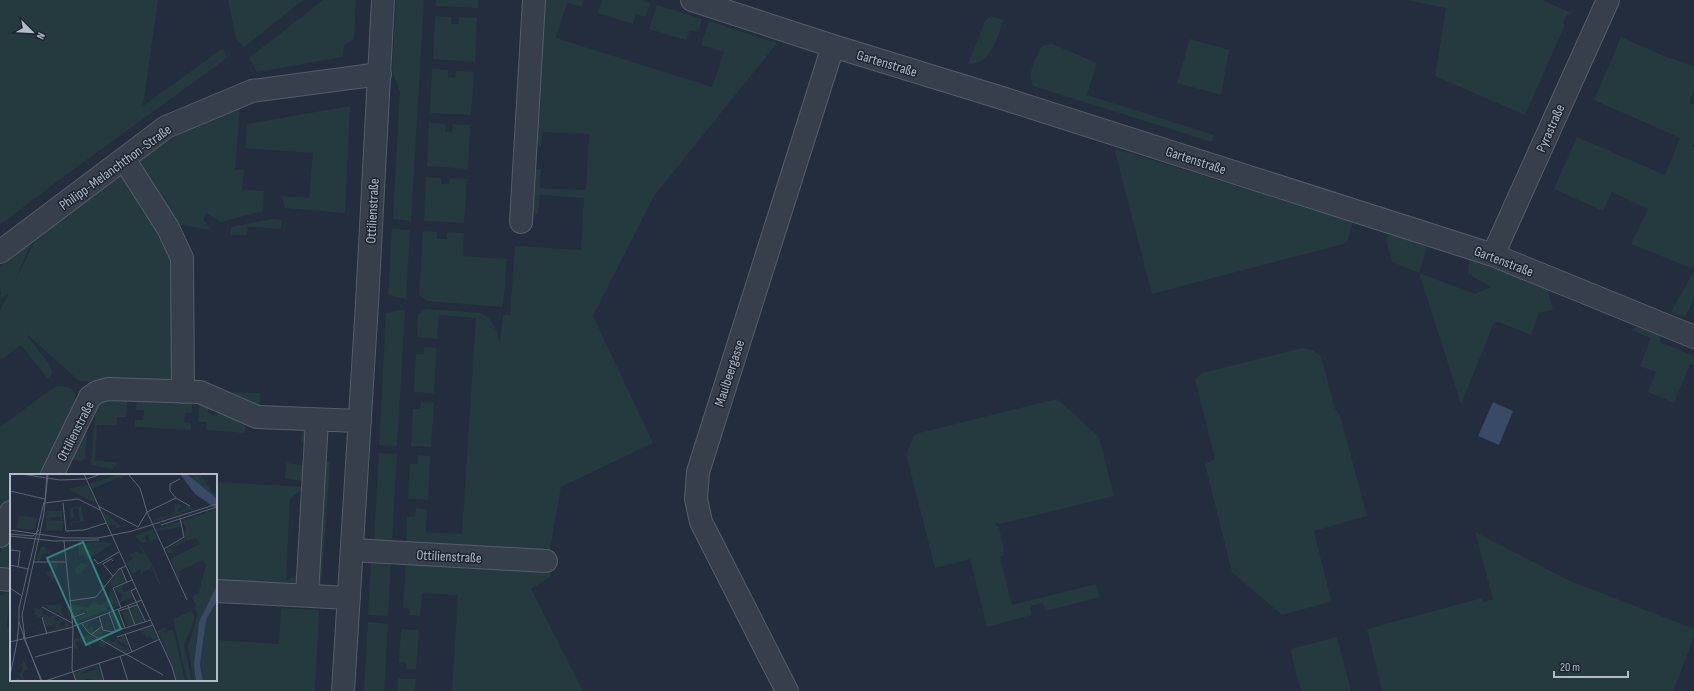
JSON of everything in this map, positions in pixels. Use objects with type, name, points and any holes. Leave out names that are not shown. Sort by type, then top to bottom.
[{"type":"street","name":"Ottilienstraße","points":[[343,691],[360,422],[383,0]]},
{"type":"street","points":[[520,222],[534,0]]},
{"type":"street","name":"Gartenstraße","points":[[692,0],[1493,255],[1694,337]]},
{"type":"street","name":"Pyrastraße","points":[[1493,255],[1608,0]]},
{"type":"street","name":"Maulbeergasse","points":[[787,691],[701,522],[696,499],[698,472],[833,46]]},
{"type":"street","name":"Philipp-Melanchthon-Straße","points":[[0,252],[166,128],[252,91],[380,74]]},
{"type":"street","points":[[124,159],[168,228],[182,258],[183,392]]},
{"type":"street","name":"Ottilienstraße","points":[[52,474],[90,397],[97,392],[108,389],[200,392],[258,417],[360,422]]},
{"type":"street","points":[[307,595],[317,420]]},
{"type":"street","points":[[0,536],[10,514]]},
{"type":"street","name":"Ottilienstraße","points":[[352,550],[546,561]]},
{"type":"street","points":[[0,579],[10,580]]},
{"type":"street","points":[[217,590],[348,598]]},
{"type":"green space","points":[[0,0],[158,0],[143,106],[223,48],[227,58],[67,174],[0,225]]},
{"type":"green space","points":[[228,0],[303,0],[244,47],[236,39]]},
{"type":"green space","points":[[323,0],[356,0],[354,39],[344,45],[343,57],[257,72],[249,58]]},
{"type":"green space","points":[[396,0],[424,0],[411,221],[393,219],[400,92],[392,70]]},
{"type":"green space","points":[[436,0],[478,0],[478,8],[436,6]]},
{"type":"green space","points":[[539,0],[584,0],[582,7],[567,3],[556,38],[712,87],[724,52],[701,45],[709,21],[777,43],[654,196],[593,316],[653,443],[561,487],[549,555],[406,546],[407,517],[415,517],[416,508],[427,509],[426,532],[462,534],[476,318],[439,315],[437,339],[417,337],[418,314],[426,309],[480,313],[491,321],[500,342],[503,315],[510,315],[515,246],[581,250],[584,198],[540,195],[538,215],[529,208],[534,169],[541,169],[540,188],[586,190],[589,134],[542,132],[541,148],[533,137]]},
{"type":"green space","points":[[602,0],[642,0],[650,3],[646,17],[636,14],[633,24],[598,13]]},
{"type":"green space","points":[[1405,0],[1542,0],[1571,13],[1570,15],[1567,14],[1563,24],[1565,25],[1525,115],[1435,76],[1446,8]]},
{"type":"green space","points":[[657,5],[702,19],[698,32],[690,30],[686,40],[649,29]]},
{"type":"green space","points":[[435,16],[451,17],[451,24],[458,24],[459,17],[477,18],[475,62],[433,59]]},
{"type":"green space","points":[[991,16],[1004,20],[992,49],[983,60],[968,64],[985,21]]},
{"type":"green space","points":[[1621,37],[1671,59],[1672,58],[1694,67],[1694,91],[1689,102],[1694,105],[1694,142],[1692,146],[1694,147],[1694,269],[1631,244],[1648,209],[1612,192],[1603,211],[1554,189],[1577,137],[1665,175],[1680,138],[1594,100]]},
{"type":"green space","points":[[1190,39],[1229,50],[1221,95],[1177,83]]},
{"type":"green space","points":[[1052,44],[1097,63],[1087,95],[1214,135],[1212,142],[1033,86],[1031,81],[1031,71],[1034,61],[1042,46]]},
{"type":"green space","points":[[432,69],[448,70],[448,77],[455,78],[456,71],[474,72],[471,115],[430,113]]},
{"type":"green space","points":[[240,106],[235,170],[244,170],[242,190],[264,191],[263,211],[221,222],[206,213],[204,220],[211,230],[176,224],[174,384],[79,381],[28,335],[27,336],[50,365],[52,373],[48,379],[21,345],[2,359],[0,357],[0,310],[9,293],[0,299],[0,267],[32,241],[15,281],[35,240],[140,158],[197,123]]},
{"type":"green space","points":[[350,106],[345,213],[285,208],[282,196],[309,198],[313,153],[245,148],[247,124]]},
{"type":"green space","points":[[429,123],[445,124],[445,132],[452,132],[453,124],[470,125],[468,169],[427,166]]},
{"type":"green space","points":[[1116,149],[1353,222],[1347,243],[1152,294],[1115,152]]},
{"type":"green space","points":[[426,177],[441,178],[441,184],[449,184],[450,178],[467,179],[464,223],[424,221]]},
{"type":"green space","points":[[272,219],[282,220],[281,229],[248,227],[247,235],[230,235],[231,227]]},
{"type":"green space","points":[[392,229],[410,230],[406,299],[388,295]]},
{"type":"green space","points":[[423,231],[437,232],[437,239],[446,239],[447,232],[464,233],[463,256],[507,259],[503,307],[427,301],[419,295]]},
{"type":"green space","points":[[1390,231],[1428,245],[1419,273],[1392,262],[1386,240]]},
{"type":"green space","points":[[1469,259],[1497,267],[1550,290],[1549,295],[1553,310],[1539,313],[1531,335],[1499,322],[1494,323],[1461,404],[1419,273],[1475,294],[1491,287],[1468,274]]},
{"type":"green space","points":[[1694,271],[1694,300],[1685,317],[1671,312]]},
{"type":"green space","points":[[405,310],[397,446],[379,445],[386,313]]},
{"type":"green space","points":[[1640,325],[1662,334],[1660,342],[1694,356],[1694,365],[1690,364],[1674,403],[1648,392],[1656,372],[1640,366],[1651,338],[1631,330]]},
{"type":"green space","points":[[424,347],[437,348],[434,393],[414,392],[416,354],[424,354]]},
{"type":"green space","points":[[1302,348],[1312,350],[1321,356],[1335,409],[1340,415],[1367,516],[1314,531],[1331,600],[1326,603],[1282,615],[1232,572],[1205,464],[1215,459],[1195,379],[1202,373]]},
{"type":"green space","points":[[56,386],[70,388],[75,393],[76,408],[42,474],[10,474],[10,506],[0,520],[0,427]]},
{"type":"green space","points":[[213,392],[260,393],[260,405],[318,408],[316,416],[260,412]]},
{"type":"green space","points":[[128,395],[126,417],[117,417],[117,425],[97,425],[95,461],[117,462],[113,469],[91,465],[96,405],[101,401]]},
{"type":"green space","points":[[137,396],[192,398],[192,413],[185,413],[184,422],[191,423],[191,430],[135,427],[135,420],[143,420],[144,410],[136,410]]},
{"type":"green space","points":[[200,399],[208,404],[208,413],[215,416],[220,413],[246,420],[245,433],[206,430],[207,422],[198,422]]},
{"type":"green space","points":[[1057,399],[1099,437],[1114,496],[1000,524],[996,523],[995,525],[999,527],[1004,550],[1003,554],[1005,555],[1000,557],[1012,605],[1096,584],[1100,597],[1046,611],[1043,603],[1030,606],[1032,615],[987,627],[970,559],[935,568],[906,454],[915,434]]},
{"type":"green space","points":[[421,402],[434,403],[431,447],[411,446],[413,409],[420,409]]},
{"type":"green space","points":[[88,418],[85,459],[80,462],[67,456]]},
{"type":"green space","points":[[303,427],[311,428],[307,481],[285,479],[286,463],[303,465],[305,442],[301,442]]},
{"type":"green space","points":[[379,453],[397,454],[392,543],[374,540]]},
{"type":"green space","points":[[418,455],[430,456],[428,500],[408,499],[410,464],[418,464]]},
{"type":"green space","points":[[322,461],[330,462],[321,588],[314,588]]},
{"type":"green space","points":[[217,482],[307,487],[290,498],[286,581],[303,571],[301,590],[217,586]]},
{"type":"green space","points":[[1475,532],[1568,580],[1694,629],[1694,637],[1673,691],[1382,691],[1367,629],[1482,598],[1484,602],[1493,599]]},
{"type":"green space","points":[[3,542],[10,544],[10,573],[0,570],[0,554]]},
{"type":"green space","points":[[406,559],[551,566],[550,577],[531,589],[583,691],[452,691],[458,595],[422,593],[420,616],[409,615],[410,609],[403,608]]},
{"type":"green space","points":[[377,560],[391,561],[388,616],[368,615],[371,563]]},
{"type":"green space","points":[[10,592],[7,627],[10,628],[10,681],[217,681],[217,640],[279,644],[281,608],[319,610],[315,691],[0,691],[0,595]]},
{"type":"green space","points":[[368,622],[388,624],[384,691],[364,691]]},
{"type":"green space","points":[[401,629],[419,630],[416,670],[406,669],[406,663],[399,662]]},
{"type":"green space","points":[[1337,637],[1351,691],[1301,691],[1290,649]]},
{"type":"green space","points":[[398,679],[416,679],[415,691],[397,691]]},
{"type":"water","points":[[1493,402],[1513,411],[1499,445],[1478,436]]}]
